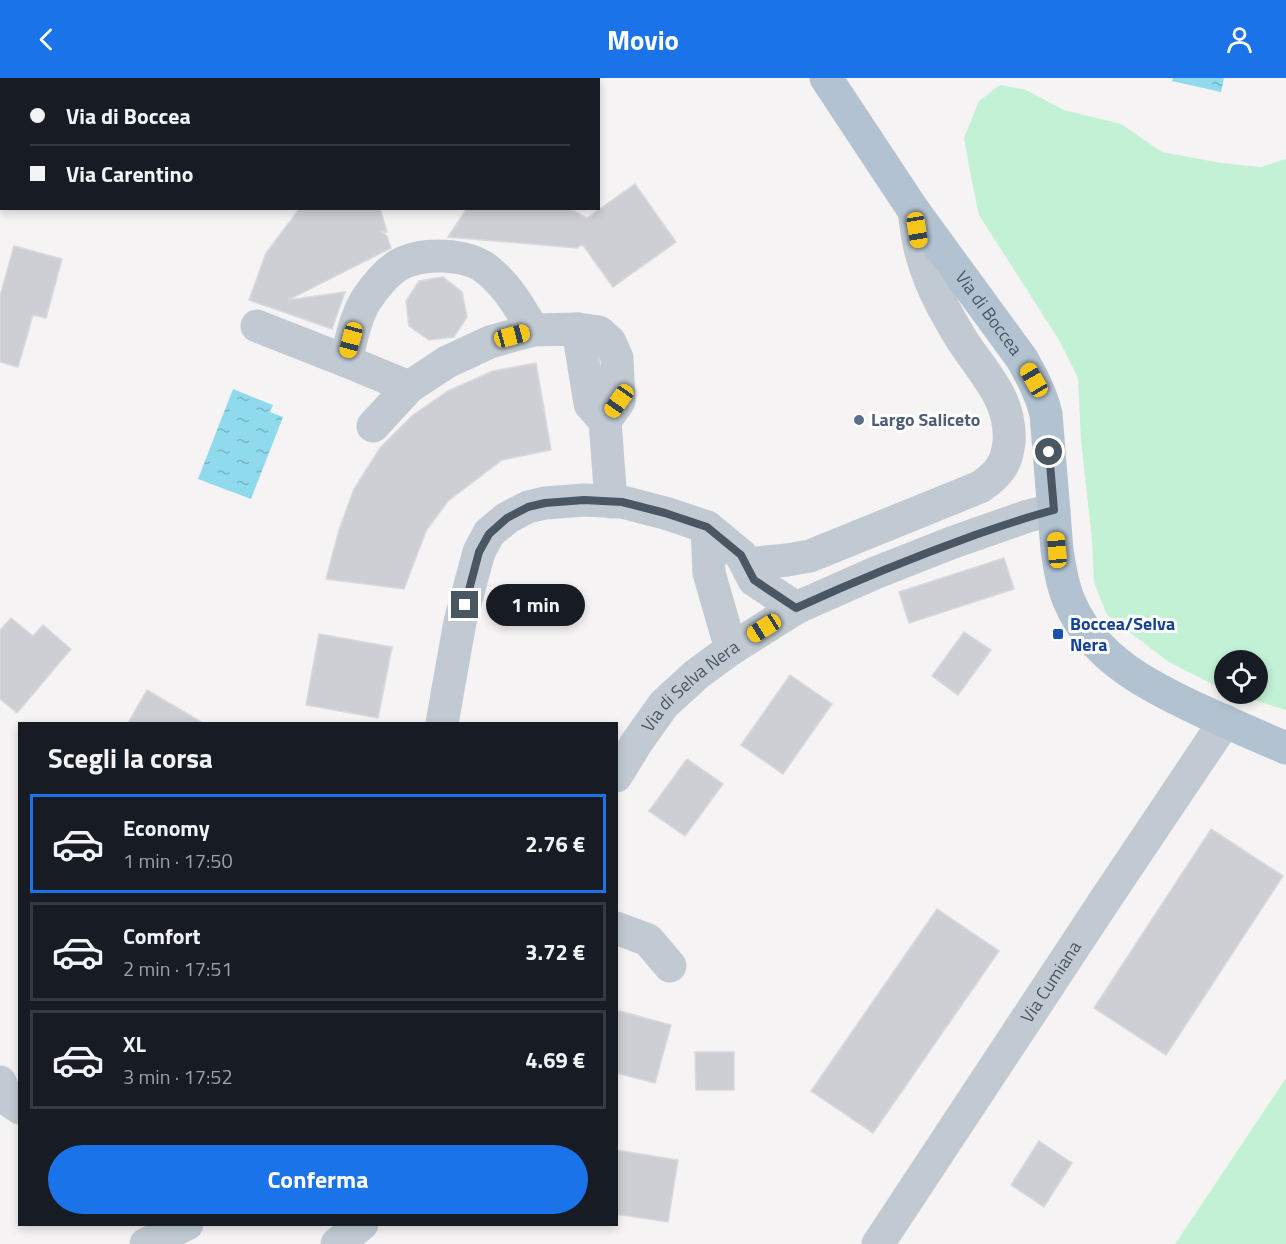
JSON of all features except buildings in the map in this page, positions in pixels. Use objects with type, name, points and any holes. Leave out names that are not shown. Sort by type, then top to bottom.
[{"type":"main road","name":"Via di Boccea","points":[[826,78],[914,211],[1022,359],[1040,392],[1046,414],[1059,561],[1070,605],[1084,628],[1108,655],[1145,683],[1225,722],[1286,748]]},
{"type":"street","points":[[746,564],[810,555],[980,487],[1002,466],[1007,455],[1009,438],[1009,420],[1006,411],[989,378],[961,339],[939,298],[920,250],[914,211]]},
{"type":"street","points":[[346,361],[357,319],[365,301],[379,282],[398,266],[418,258],[438,256],[461,258],[487,270],[511,293],[533,330]]},
{"type":"street","points":[[257,326],[409,387]]},
{"type":"street","points":[[373,426],[409,387],[447,362],[490,342],[533,330],[578,329],[599,332],[610,342],[617,358],[619,401],[605,421],[610,502]]},
{"type":"street","points":[[442,722],[460,622],[479,552],[489,534],[507,518],[528,507],[545,503],[584,500],[622,502],[707,527],[741,555],[754,580],[796,608]]},
{"type":"street","name":"Via di Selva Nera","points":[[618,773],[664,704],[697,674],[796,608],[908,560],[1028,516],[1054,510]]},
{"type":"street","points":[[707,527],[709,573],[732,649]]},
{"type":"street","name":"Via Cumiana","points":[[878,1244],[1225,722]]},
{"type":"street","points":[[618,929],[648,940],[670,966]]},
{"type":"street","points":[[0,1082],[8,1100],[18,1107]]},
{"type":"street","points":[[337,1244],[360,1226]]},
{"type":"green space","points":[[1000,85],[1026,90],[1064,110],[1121,124],[1162,152],[1221,163],[1261,167],[1286,159],[1286,710],[1267,704],[1268,650],[1214,650],[1214,685],[1169,662],[1107,615],[1094,582],[1092,540],[1081,440],[1078,378],[1059,340],[979,215],[964,138],[979,101]]},
{"type":"green space","points":[[1286,1078],[1286,1244],[1175,1244]]},
{"type":"water","points":[[1173,78],[1224,78],[1221,92],[1172,81]]},
{"type":"water","points":[[233,389],[273,405],[270,412],[283,417],[251,499],[198,479]]},
{"type":"place","name":"Largo Saliceto","points":[[859,420]]},
{"type":"place","name":"Boccea/Selva Nera","points":[[1058,634]]},
{"type":"route","points":[[465,605],[479,552],[489,534],[507,518],[528,507],[545,503],[584,500],[622,502],[707,527],[741,555],[754,580],[796,608],[951,543],[1028,516],[1054,510],[1049,452]]}]
